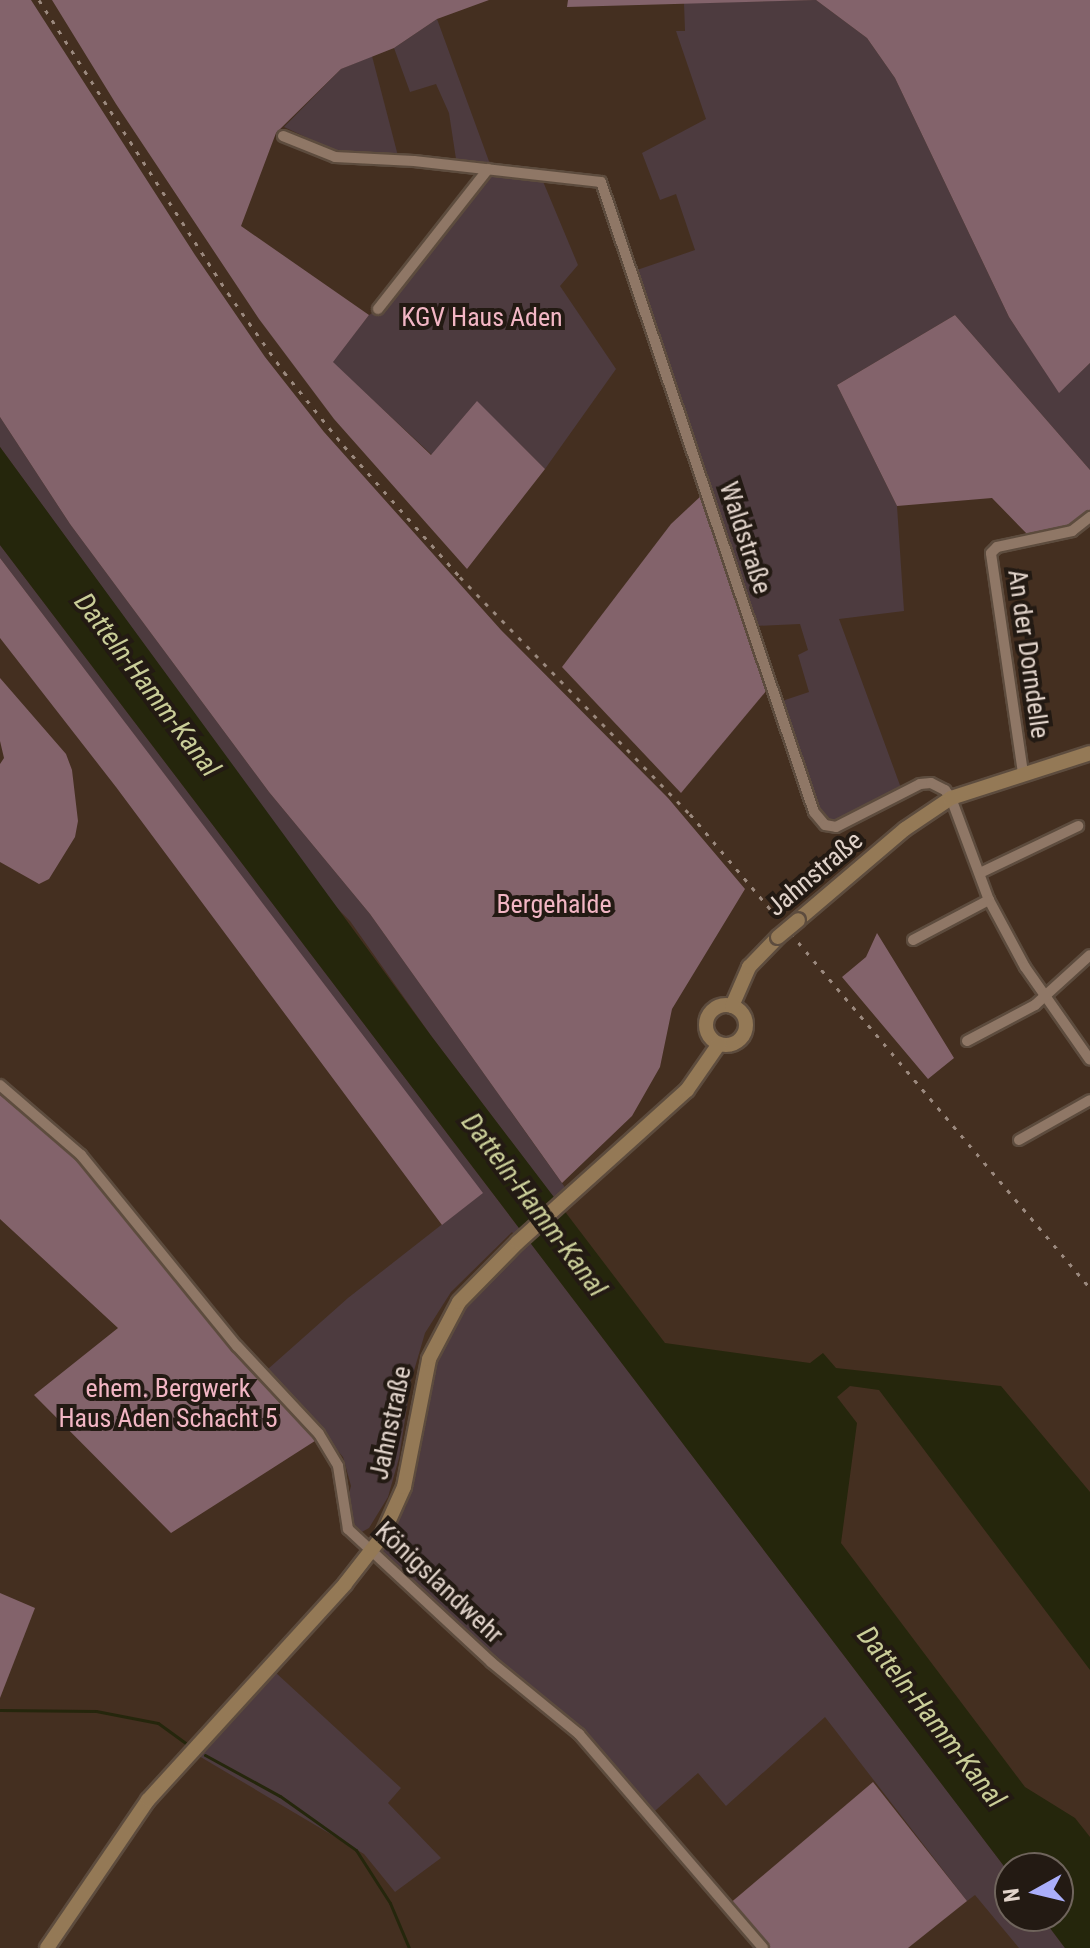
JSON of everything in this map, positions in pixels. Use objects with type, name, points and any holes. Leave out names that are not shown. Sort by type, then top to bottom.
[{"type":"main road","name":"Jahnstraße","points":[[732,1006],[749,967],[778,937],[905,829],[951,798],[1090,753]]},
{"type":"main road","points":[[721,1006],[732,1006],[744,1017],[744,1034],[730,1045],[719,1044],[709,1036],[708,1017],[721,1006]]},
{"type":"main road","name":"Jahnstraße","points":[[47,1948],[148,1800],[371,1552],[390,1521],[404,1487],[423,1378],[437,1340],[469,1291],[518,1242],[687,1090],[719,1044]]},
{"type":"street","points":[[283,136],[335,157],[488,169]]},
{"type":"street","points":[[378,309],[488,169]]},
{"type":"street","name":"Waldstraße","points":[[488,169],[601,182],[814,812],[825,825],[836,827],[925,783],[940,787],[951,798]]},
{"type":"street","name":"An der Dorndelle","points":[[1023,773],[991,553],[997,547],[1072,531],[1090,517]]},
{"type":"street","points":[[951,798],[989,900],[1044,997],[1090,1060]]},
{"type":"street","points":[[980,873],[1078,826]]},
{"type":"street","points":[[913,940],[989,900]]},
{"type":"street","points":[[967,1041],[1044,997],[1090,955]]},
{"type":"street","name":"Königslandwehr","points":[[0,1085],[81,1155],[237,1346],[319,1434],[338,1466],[348,1529],[491,1662],[579,1734],[763,1948]]},
{"type":"street","points":[[1019,1140],[1090,1100]]},
{"type":"green space","name":"Bergehalde","points":[[0,0],[31,0],[195,255],[265,357],[324,432],[501,630],[668,798],[745,889],[672,1009],[660,1067],[632,1116],[562,1183],[370,914],[269,792],[70,524],[0,417]]},
{"type":"green space","points":[[52,0],[489,0],[437,19],[394,48],[341,69],[276,133],[241,226],[369,315],[333,362],[431,455],[477,401],[545,469],[467,569],[334,419],[259,319],[116,104]]},
{"type":"green space","points":[[568,0],[816,0],[567,7]]},
{"type":"green space","points":[[816,0],[867,38],[895,78],[1009,317],[1059,392],[1090,363],[1090,470],[955,315],[837,385],[897,506],[904,611],[839,619],[901,788],[841,821],[829,820],[819,813],[779,702],[809,692],[798,655],[808,650],[800,624],[755,626],[637,270],[695,250],[676,194],[660,200],[642,153],[706,119],[676,31],[685,31],[684,3]]},
{"type":"green space","points":[[816,0],[1090,0],[1090,363],[1059,393],[1009,317],[895,78],[867,38]]},
{"type":"green space","points":[[437,19],[490,164],[456,159],[449,113],[436,84],[410,92],[394,48]]},
{"type":"green space","points":[[372,56],[398,156],[338,152],[284,127],[341,69]]},
{"type":"green space","name":"KGV Haus Aden","points":[[487,175],[542,179],[578,265],[560,286],[616,369],[545,469],[477,402],[432,455],[332,362],[369,315],[387,305]]},
{"type":"green space","points":[[955,315],[1090,470],[1090,512],[1069,528],[1029,536],[992,498],[897,506],[837,385]]},
{"type":"green space","points":[[0,417],[70,524],[269,792],[370,914],[574,1200],[564,1211],[432,1037],[350,921],[333,904],[0,447]]},
{"type":"green space","points":[[702,495],[767,690],[681,793],[562,667],[671,524]]},
{"type":"green space","points":[[0,545],[994,1853],[994,1918],[975,1895],[967,1901],[825,1717],[726,1806],[698,1773],[648,1817],[537,1695],[378,1552],[406,1506],[420,1453],[431,1374],[444,1339],[465,1306],[491,1275],[524,1247],[512,1232],[451,1292],[425,1333],[411,1381],[399,1458],[388,1497],[369,1528],[360,1533],[352,1526],[346,1504],[351,1486],[343,1457],[268,1369],[348,1298],[482,1193],[0,558]]},
{"type":"green space","points":[[0,558],[483,1193],[442,1225],[116,787],[0,638]]},
{"type":"green space","points":[[0,678],[66,754],[72,770],[78,821],[75,837],[49,879],[39,884],[0,862],[0,764],[4,758],[0,741]]},
{"type":"green space","points":[[877,933],[954,1058],[928,1079],[842,977],[866,957]]},
{"type":"green space","name":"ehem. Bergwerk Haus Aden Schacht 5","points":[[0,1095],[77,1160],[175,1281],[318,1439],[171,1533],[34,1395],[118,1328],[0,1219]]},
{"type":"green space","points":[[0,1593],[35,1608],[0,1698]]},
{"type":"green space","points":[[275,1672],[401,1788],[388,1803],[441,1858],[395,1892],[364,1854],[199,1756]]},
{"type":"green space","points":[[873,1782],[967,1901],[908,1948],[768,1948],[728,1905]]},
{"type":"green space","points":[[1006,1932],[1053,1932],[1065,1948],[1019,1948]]},
{"type":"water","name":"Datteln-Hamm-Kanal","points":[[0,447],[432,1037],[665,1343],[810,1363],[823,1353],[836,1368],[1001,1386],[1090,1492],[1090,1670],[879,1390],[850,1386],[837,1397],[857,1423],[841,1543],[1025,1787],[1075,1818],[1090,1837],[1090,1948],[1065,1948],[1053,1932],[1074,1932],[1074,1852],[994,1853],[0,545]]},
{"type":"waterway","points":[[0,1710],[96,1711],[158,1723],[186,1743]]},
{"type":"waterway","points":[[205,1755],[280,1796],[356,1850],[390,1903],[409,1948]]},
{"type":"railway","points":[[39,0],[228,293],[284,372],[344,446],[460,577],[690,814],[1090,1288]]}]
